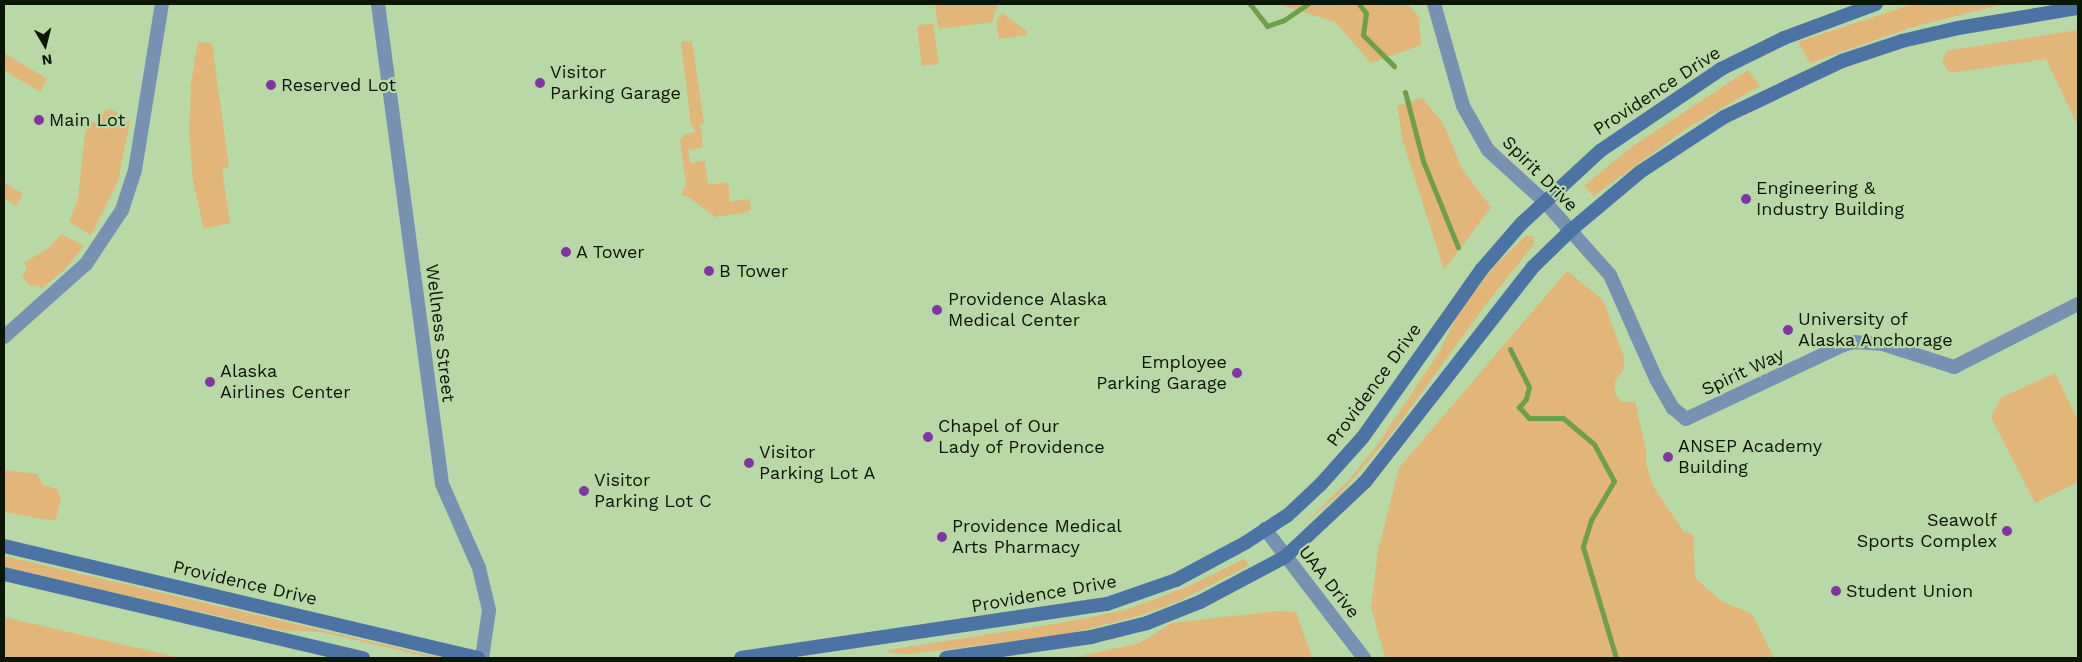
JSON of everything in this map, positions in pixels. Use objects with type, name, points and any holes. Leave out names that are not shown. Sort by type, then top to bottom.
[{"type":"main road","name":"Providence Drive","points":[[741,658],[1107,604],[1176,580],[1210,563],[1288,515],[1321,484],[1363,437],[1482,269],[1545,202],[1632,127],[1721,69],[1784,38],[1876,4]]},
{"type":"main road","points":[[946,658],[1091,637],[1147,624],[1200,602],[1285,557],[1366,482],[1533,267],[1570,230],[1646,168],[1724,117],[1781,88],[1842,61],[1902,41],[1958,28],[2078,8]]},
{"type":"main road","name":"Providence Drive","points":[[4,546],[478,658]]},
{"type":"main road","points":[[4,574],[363,658]]},
{"type":"street","points":[[4,337],[86,264],[122,210],[135,170],[162,4]]},
{"type":"street","name":"Wellness Street","points":[[378,4],[442,484],[478,568],[489,610],[482,658]]},
{"type":"street","name":"Spirit Drive","points":[[1434,4],[1463,106],[1488,150],[1545,202],[1570,230]]},
{"type":"street","name":"Spirit Way","points":[[1570,230],[1610,275],[1656,379],[1674,408],[1686,419],[1843,345],[1854,342],[1884,344],[1954,367],[2078,304]]},
{"type":"street","name":"UAA Drive","points":[[1266,529],[1285,557],[1364,658]]},
{"type":"shaded area","points":[[935,4],[998,4],[992,22],[938,29]]},
{"type":"shaded area","points":[[1278,4],[1408,4],[1419,17],[1421,45],[1371,63],[1335,22]]},
{"type":"shaded area","points":[[1913,4],[2003,4],[1909,28],[1810,63],[1798,42]]},
{"type":"shaded area","points":[[1002,13],[1027,31],[1027,35],[999,39],[996,22]]},
{"type":"shaded area","points":[[933,23],[939,64],[922,66],[917,26]]},
{"type":"shaded area","points":[[2078,30],[2078,126],[2046,59],[1950,73],[1942,62],[1947,51]]},
{"type":"shaded area","points":[[692,41],[704,123],[700,124],[703,148],[688,150],[690,163],[705,161],[708,185],[728,182],[730,202],[749,199],[751,209],[747,212],[715,217],[689,197],[681,195],[686,184],[680,140],[685,134],[696,132],[691,125],[681,42]]},
{"type":"shaded area","points":[[198,42],[212,43],[229,167],[222,169],[230,223],[204,229],[193,181],[189,131],[191,84]]},
{"type":"shaded area","points":[[4,53],[47,79],[40,92],[4,70]]},
{"type":"shaded area","points":[[1748,70],[1760,86],[1687,128],[1594,196],[1584,186],[1630,148]]},
{"type":"shaded area","points":[[1422,98],[1443,123],[1462,169],[1491,207],[1444,270],[1403,141],[1397,106]]},
{"type":"shaded area","points":[[110,109],[122,115],[124,121],[130,121],[118,181],[91,235],[69,222],[78,199],[85,132],[91,121],[96,123],[104,111]]},
{"type":"shaded area","points":[[4,182],[23,194],[16,206],[4,198]]},
{"type":"shaded area","points":[[61,234],[84,246],[64,270],[41,289],[38,285],[30,286],[22,277],[27,267],[24,263],[50,247]]},
{"type":"shaded area","points":[[1527,235],[1534,238],[1534,244],[1484,307],[1390,436],[1340,494],[1302,526],[1348,481],[1378,444],[1440,351],[1459,312],[1495,265]]},
{"type":"shaded area","points":[[1567,271],[1603,300],[1624,357],[1624,369],[1615,381],[1615,394],[1622,402],[1635,402],[1646,450],[1646,464],[1654,488],[1684,532],[1693,534],[1695,578],[1721,601],[1752,614],[1774,658],[1385,658],[1371,607],[1378,551],[1399,468]]},
{"type":"shaded area","points":[[2055,373],[2078,421],[2078,482],[2035,503],[1991,417],[2001,398]]},
{"type":"shaded area","points":[[4,470],[37,474],[43,485],[57,489],[61,499],[55,521],[4,512]]},
{"type":"shaded area","points":[[4,556],[428,655],[450,658],[432,658],[321,632],[280,630],[103,590],[4,567]]},
{"type":"shaded area","points":[[1244,559],[1248,563],[1246,567],[1177,602],[1138,616],[1068,634],[911,654],[889,653],[888,650],[1061,623],[1126,610],[1187,587]]},
{"type":"shaded area","points":[[1277,611],[1296,612],[1312,658],[1072,658],[1140,643],[1172,623]]},
{"type":"shaded area","points":[[4,617],[21,621],[181,658],[4,658]]},
{"type":"waterway","points":[[1250,4],[1267,26],[1284,20],[1308,4]]},
{"type":"waterway","points":[[1359,4],[1366,13],[1363,35],[1394,66]]},
{"type":"waterway","points":[[1405,92],[1423,161],[1458,247]]},
{"type":"waterway","points":[[1510,349],[1529,387],[1526,399],[1519,407],[1529,418],[1563,418],[1594,444],[1614,481],[1591,520],[1583,547],[1616,658]]},
{"type":"place","name":"Visitor Parking Garage","points":[[540,83]]},
{"type":"place","name":"Reserved Lot","points":[[271,85]]},
{"type":"place","name":"Main Lot","points":[[39,120]]},
{"type":"place","name":"Engineering & Industry Building","points":[[1746,199]]},
{"type":"place","name":"A Tower","points":[[566,252]]},
{"type":"place","name":"B Tower","points":[[709,271]]},
{"type":"place","name":"Providence Alaska Medical Center","points":[[937,310]]},
{"type":"place","name":"University of Alaska Anchorage","points":[[1788,330]]},
{"type":"place","name":"Employee Parking Garage","points":[[1237,373]]},
{"type":"place","name":"Alaska Airlines Center","points":[[210,382]]},
{"type":"place","name":"Chapel of Our Lady of Providence","points":[[928,437]]},
{"type":"place","name":"ANSEP Academy Building","points":[[1668,457]]},
{"type":"place","name":"Visitor Parking Lot A","points":[[749,463]]},
{"type":"place","name":"Visitor Parking Lot C","points":[[584,491]]},
{"type":"place","name":"Seawolf Sports Complex","points":[[2007,531]]},
{"type":"place","name":"Providence Medical Arts Pharmacy","points":[[942,537]]},
{"type":"place","name":"Student Union","points":[[1836,591]]}]
